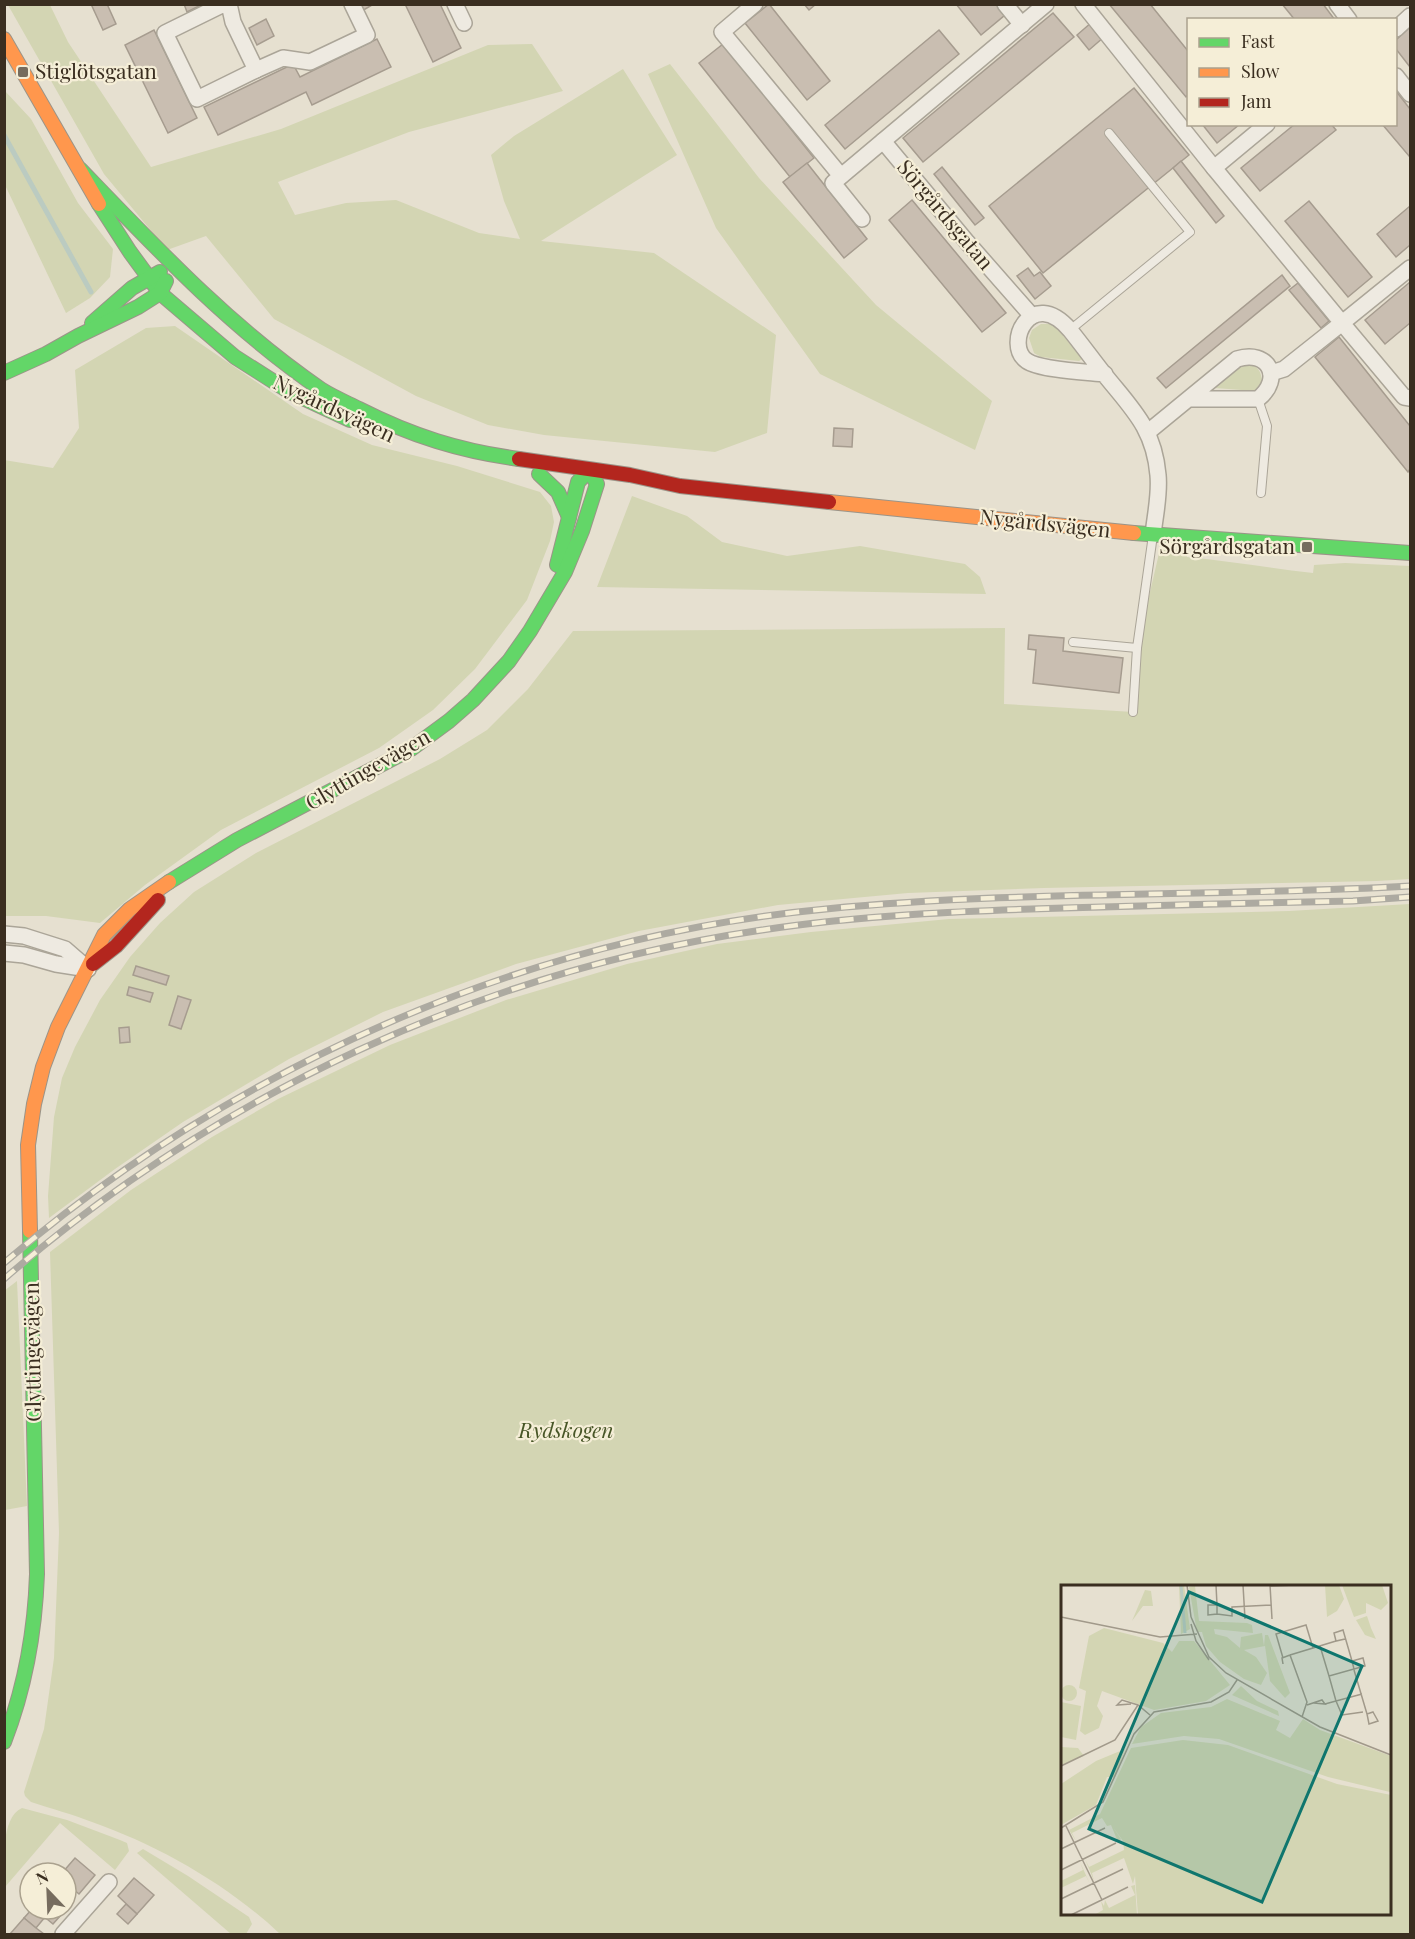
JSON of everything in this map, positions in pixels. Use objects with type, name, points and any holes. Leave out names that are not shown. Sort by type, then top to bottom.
[{"type":"street","points":[[224,4],[165,33],[197,99],[283,58],[310,62],[367,35],[352,4]]},
{"type":"street","points":[[229,4],[233,22],[256,70]]},
{"type":"street","points":[[455,4],[464,23]]},
{"type":"street","points":[[755,4],[722,32],[841,176],[833,183],[862,219]]},
{"type":"street","points":[[1005,4],[1022,25]]},
{"type":"street","name":"Sörgårdsgatan","points":[[841,176],[1046,4]]},
{"type":"street","points":[[1083,4],[1214,168],[1404,398],[1410,398]]},
{"type":"street","points":[[1337,4],[1348,18]]},
{"type":"street","points":[[1397,27],[1410,16]]},
{"type":"street","name":"Nygårdsvägen","points":[[4,39],[102,209],[148,277],[160,293],[235,357],[290,392],[395,439],[449,456],[602,485]]},
{"type":"street","points":[[1397,78],[1410,94]]},
{"type":"street","points":[[1214,168],[1266,126]]},
{"type":"street","name":"Sörgårdsgatan","points":[[883,141],[1032,316]]},
{"type":"street","name":"Nygårdsvägen","points":[[80,169],[174,267],[260,344],[324,391],[389,424],[439,443],[490,455],[630,475],[680,486],[1153,535],[1307,548],[1410,553]]},
{"type":"street","points":[[78,336],[127,290],[148,277],[174,267]]},
{"type":"street","points":[[4,373],[138,307],[160,293],[174,267]]},
{"type":"street","points":[[1271,373],[1284,369],[1410,268]]},
{"type":"street","points":[[1105,374],[1042,366],[1026,361],[1020,352],[1017,339],[1023,325],[1038,313],[1052,315],[1064,322],[1136,412],[1149,432],[1154,448],[1158,478],[1153,535]]},
{"type":"street","points":[[1149,432],[1237,359],[1247,356],[1256,357],[1266,363],[1271,373],[1272,383],[1267,392],[1258,399],[1190,399]]},
{"type":"street","points":[[589,470],[602,485]]},
{"type":"street","name":"Glyttingevägen","points":[[530,631],[555,571],[578,482],[589,470]]},
{"type":"street","points":[[538,474],[559,491],[568,517]]},
{"type":"street","name":"Glyttingevägen","points":[[4,1742],[15,1714],[25,1677],[36,1609],[38,1574],[28,1145],[34,1104],[43,1067],[58,1027],[88,969],[116,946],[179,876],[237,840],[411,749],[473,700],[509,661],[566,572],[602,485]]},
{"type":"street","name":"Nygårdsvägen","points":[[628,489],[680,486]]},
{"type":"street","points":[[4,934],[24,936],[65,949],[88,969]]},
{"type":"street","points":[[4,953],[88,969]]},
{"type":"street","points":[[63,1935],[109,1882]]},
{"type":"lane","points":[[1070,330],[1190,232],[1109,133]]},
{"type":"lane","points":[[1258,399],[1267,426],[1261,493]]},
{"type":"lane","points":[[1133,712],[1137,648],[1153,535]]},
{"type":"lane","points":[[1073,642],[1137,648]]},
{"type":"green space","points":[[8,5],[50,5],[68,42],[151,167],[281,129],[488,45],[532,44],[563,91],[409,132],[278,182],[295,215],[346,203],[396,200],[479,233],[520,239],[504,201],[491,155],[514,136],[623,69],[677,155],[541,241],[654,253],[776,335],[767,433],[715,452],[544,435],[488,425],[416,396],[274,319],[206,236],[167,250],[104,174]]},
{"type":"green space","points":[[670,64],[759,178],[876,305],[992,401],[975,450],[820,374],[716,228],[648,74]]},
{"type":"green space","points":[[5,91],[31,119],[78,203],[113,249],[110,277],[90,298],[66,313],[5,185]]},
{"type":"green space","points":[[1041,324],[1051,324],[1058,329],[1082,359],[1079,361],[1041,357],[1034,353],[1029,338],[1032,330]]},
{"type":"green space","points":[[175,326],[303,414],[372,445],[457,466],[540,492],[551,506],[554,522],[550,541],[527,600],[475,669],[433,710],[379,748],[221,830],[145,885],[100,923],[46,916],[5,916],[4,460],[53,468],[79,428],[75,370],[146,328]]},
{"type":"green space","points":[[1248,365],[1257,368],[1261,374],[1262,381],[1255,391],[1215,388],[1240,367]]},
{"type":"green space","points":[[632,496],[687,516],[722,542],[787,556],[860,546],[965,564],[980,577],[986,594],[597,587]]},
{"type":"green space","points":[[1160,549],[1187,550],[1187,557],[1313,573],[1314,565],[1345,563],[1410,566],[1410,879],[908,893],[778,905],[639,931],[516,964],[383,1012],[289,1059],[183,1122],[49,1218],[48,1196],[54,1117],[62,1078],[75,1047],[100,1000],[130,957],[160,923],[194,892],[256,853],[440,759],[487,730],[528,689],[573,631],[1005,628],[1004,704],[1133,712],[1137,648]]},
{"type":"green space","name":"Rydskogen","points":[[1410,904],[1410,1934],[280,1934],[216,1883],[168,1855],[77,1816],[31,1802],[25,1796],[24,1792],[44,1729],[54,1658],[59,1533],[50,1252],[131,1190],[212,1137],[278,1099],[390,1045],[506,1000],[627,964],[717,944],[811,932],[949,919],[1289,911]]},
{"type":"green space","points":[[17,1281],[27,1506],[5,1510],[4,1291]]},
{"type":"green space","points":[[22,1808],[67,1820],[127,1843],[129,1851],[115,1870],[60,1823],[27,1861],[18,1861],[18,1872],[5,1887],[5,1843],[10,1821]]},
{"type":"green space","points":[[143,1849],[249,1917],[252,1924],[246,1934],[231,1934],[137,1853]]},
{"type":"building","points":[[91,4],[107,4],[116,24],[103,30]]},
{"type":"building","points":[[184,4],[203,4],[187,12]]},
{"type":"building","points":[[359,4],[372,4],[372,5],[362,11]]},
{"type":"building","points":[[405,4],[440,4],[461,48],[433,62]]},
{"type":"building","points":[[769,4],[830,81],[807,100],[745,23]]},
{"type":"building","points":[[804,4],[816,4],[809,10]]},
{"type":"building","points":[[956,4],[997,4],[1005,15],[981,35]]},
{"type":"building","points":[[1109,4],[1150,4],[1187,50],[1186,97]]},
{"type":"building","points":[[1282,4],[1323,4],[1334,18],[1293,18]]},
{"type":"building","points":[[1053,13],[1074,37],[923,162],[903,138]]},
{"type":"building","points":[[266,19],[274,36],[257,45],[249,28]]},
{"type":"building","points":[[1092,22],[1104,37],[1089,50],[1077,35]]},
{"type":"building","points":[[1410,27],[1410,67],[1397,50],[1397,39]]},
{"type":"building","points":[[154,30],[197,118],[168,133],[125,45]]},
{"type":"building","points":[[939,30],[959,54],[845,149],[825,125]]},
{"type":"building","points":[[377,39],[391,67],[312,105],[306,92],[218,135],[204,107],[293,64],[300,77]]},
{"type":"building","points":[[723,44],[814,158],[790,177],[699,63]]},
{"type":"building","points":[[1134,88],[1189,155],[1043,273],[989,206]]},
{"type":"building","points":[[1397,92],[1410,109],[1409,156],[1384,126],[1397,126]]},
{"type":"building","points":[[1204,126],[1238,126],[1217,143]]},
{"type":"building","points":[[1293,126],[1333,126],[1336,130],[1260,191],[1241,168]]},
{"type":"building","points":[[1181,161],[1224,216],[1216,223],[1173,168]]},
{"type":"building","points":[[807,163],[867,239],[844,258],[783,182]]},
{"type":"building","points":[[942,167],[984,218],[975,225],[934,174]]},
{"type":"building","points":[[912,200],[1006,313],[982,332],[889,220]]},
{"type":"building","points":[[1309,201],[1372,277],[1348,297],[1285,221]]},
{"type":"building","points":[[1410,206],[1410,245],[1396,257],[1377,234]]},
{"type":"building","points":[[1028,268],[1034,276],[1040,272],[1051,286],[1035,299],[1017,276]]},
{"type":"building","points":[[1282,275],[1290,286],[1166,388],[1157,378]]},
{"type":"building","points":[[1410,282],[1410,323],[1385,344],[1365,320]]},
{"type":"building","points":[[1298,283],[1329,321],[1321,328],[1289,290]]},
{"type":"building","points":[[1339,337],[1410,426],[1410,469],[1408,472],[1315,357]]},
{"type":"building","points":[[834,428],[853,429],[852,447],[833,446]]},
{"type":"building","points":[[1029,635],[1064,638],[1063,651],[1123,658],[1119,693],[1033,683],[1036,650],[1028,649]]},
{"type":"building","points":[[136,966],[169,976],[166,985],[133,975]]},
{"type":"building","points":[[129,987],[153,993],[150,1002],[127,995]]},
{"type":"building","points":[[178,996],[191,1000],[181,1029],[169,1025]]},
{"type":"building","points":[[129,1027],[130,1042],[120,1043],[119,1028]]},
{"type":"building","points":[[75,1858],[95,1875],[79,1894],[78,1861],[72,1861]]},
{"type":"building","points":[[134,1878],[154,1895],[137,1914],[118,1896]]},
{"type":"building","points":[[126,1904],[137,1914],[128,1924],[117,1914]]},
{"type":"building","points":[[21,1921],[28,1921],[44,1934],[10,1934]]},
{"type":"building","points":[[28,1921],[42,1921],[36,1928]]},
{"type":"waterway","points":[[4,135],[91,292]]},
{"type":"railway","points":[[4,1263],[93,1193],[187,1129],[285,1072],[388,1023],[494,982],[603,949],[714,924],[826,909],[899,903],[1045,896],[1264,892],[1410,886]]},
{"type":"railway","points":[[4,1279],[86,1213],[173,1152],[264,1098],[358,1050],[455,1010],[555,976],[658,949],[762,930],[837,921],[913,914],[1353,901],[1410,897]]},
{"type":"traffic: fast","points":[[80,169],[225,314],[322,390],[379,419],[417,435],[477,452],[519,459]]},
{"type":"traffic: fast","points":[[99,204],[160,293],[235,357],[290,392],[350,420]]},
{"type":"traffic: fast","points":[[92,323],[132,288],[160,272]]},
{"type":"traffic: fast","points":[[4,373],[138,307],[160,293],[166,281]]},
{"type":"traffic: fast","points":[[557,565],[578,482],[589,470]]},
{"type":"traffic: fast","points":[[169,882],[237,840],[411,749],[473,700],[509,661],[565,572],[582,531],[597,484],[589,470]]},
{"type":"traffic: fast","points":[[539,474],[558,492],[569,517]]},
{"type":"traffic: fast","points":[[1134,533],[1410,553]]},
{"type":"traffic: fast","points":[[4,1742],[18,1701],[28,1660],[37,1574],[30,1231]]},
{"type":"traffic: slow","points":[[4,39],[99,204]]},
{"type":"traffic: slow","points":[[829,502],[1134,533]]},
{"type":"traffic: slow","points":[[30,1231],[28,1145],[34,1104],[43,1067],[58,1027],[104,935],[130,909],[169,882]]},
{"type":"traffic: jam","points":[[519,459],[630,475],[680,486],[829,502]]},
{"type":"traffic: jam","points":[[93,964],[116,946],[158,900]]},
{"type":"place","name":"Stiglötsgatan","points":[[23,72]]},
{"type":"place","name":"Sörgårdsgatan","points":[[1307,547]]}]
